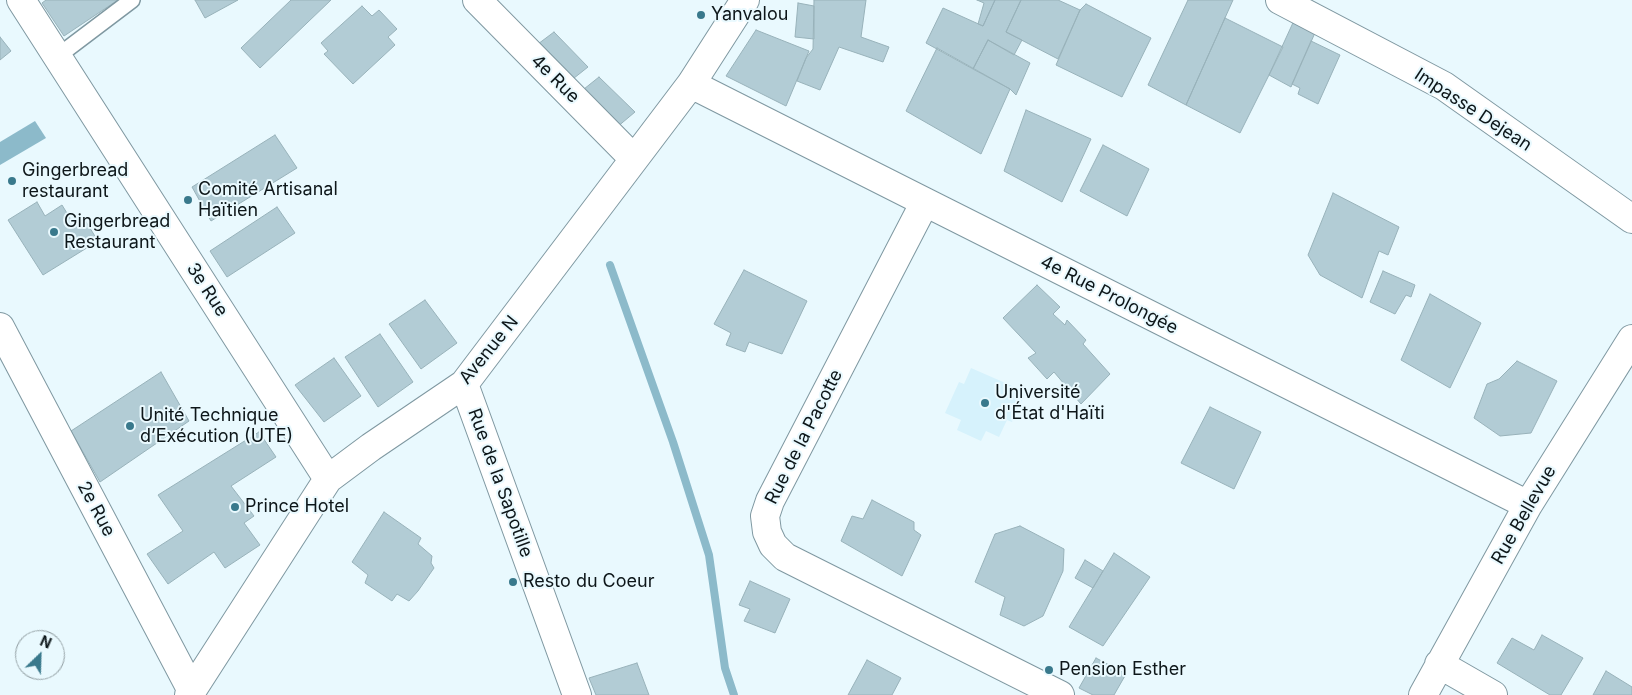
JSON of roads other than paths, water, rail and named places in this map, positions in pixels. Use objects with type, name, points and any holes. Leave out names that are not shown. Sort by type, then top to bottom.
[{"type":"street","name":"3e Rue","points":[[21,0],[328,479]]},
{"type":"street","name":"4e Rue","points":[[477,0],[634,158]]},
{"type":"street","name":"Avenue N","points":[[190,693],[328,479],[464,384],[691,84],[745,0]]},
{"type":"street","name":"Impasse Dejean","points":[[1280,0],[1444,86],[1632,219]]},
{"type":"street","name":"4e Rue Prolongée","points":[[691,84],[1528,505]]},
{"type":"street","name":"Rue de la Pacotte","points":[[924,202],[770,501],[765,516],[767,532],[773,545],[785,557],[1060,695]]},
{"type":"street","name":"2e Rue","points":[[0,327],[190,693]]},
{"type":"street","name":"Rue Bellevue","points":[[1422,695],[1528,505],[1632,339]]},
{"type":"street","name":"Rue de la Sapotille","points":[[464,384],[577,695]]},
{"type":"street","points":[[1439,664],[1493,695]]},
{"type":"lane","points":[[58,56],[132,0]]},
{"type":"waterway","points":[[610,265],[673,442],[709,555],[725,668],[734,695]]},
{"type":"place","name":"Yanvalou","points":[[701,15]]},
{"type":"place","name":"Gingerbread restaurant","points":[[12,181]]},
{"type":"place","name":"Comité Artisanal Haïtien","points":[[188,200]]},
{"type":"place","name":"Gingerbread Restaurant","points":[[54,232]]},
{"type":"place","name":"Université d'État d'Haïti","points":[[985,403]]},
{"type":"place","name":"Unité Technique d’Exécution (UTE)","points":[[130,426]]},
{"type":"place","name":"Prince Hotel","points":[[235,507]]},
{"type":"place","name":"Resto du Coeur","points":[[513,582]]},
{"type":"place","name":"Pension Esther","points":[[1049,670]]}]
